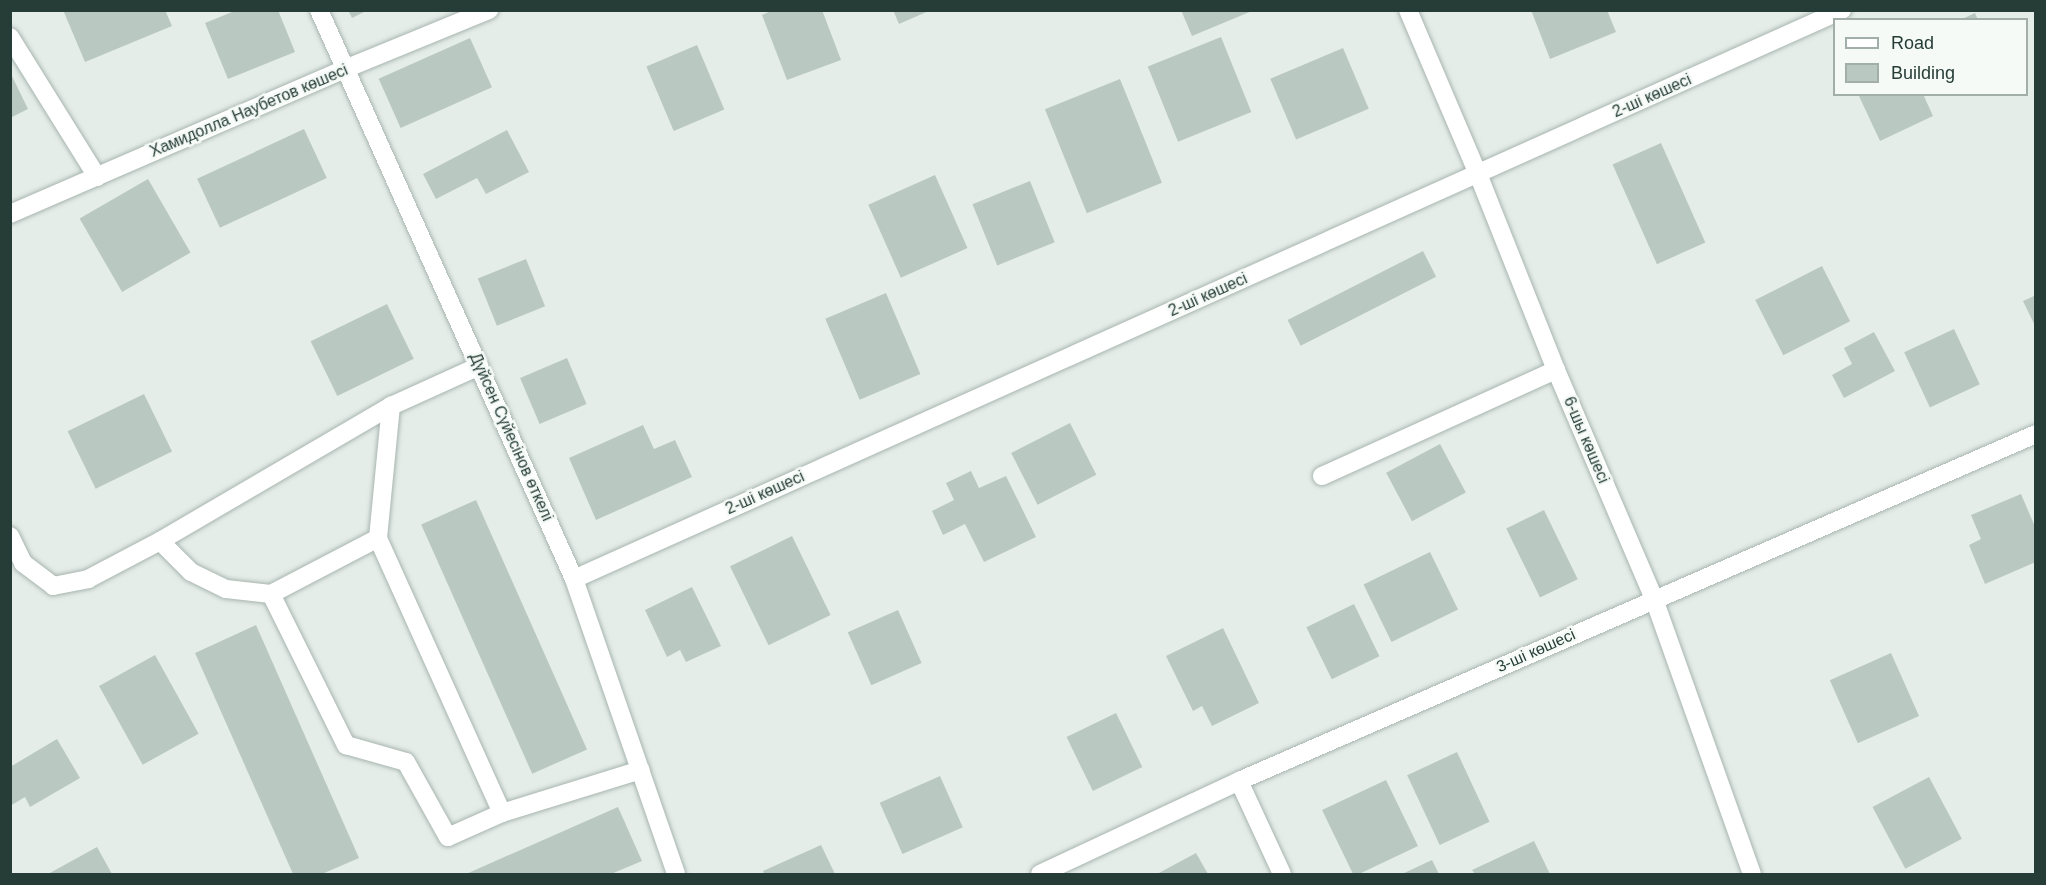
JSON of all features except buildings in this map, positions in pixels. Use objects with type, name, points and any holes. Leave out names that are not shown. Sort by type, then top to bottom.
[{"type":"street","name":"Дүйсен Сүйесінов өткелі","points":[[319,10],[574,579],[676,874]]},
{"type":"street","name":"Хамидолла Наубетов көшесі","points":[[10,214],[345,69],[489,10]]},
{"type":"street","name":"6-шы көшесі","points":[[1408,10],[1478,174],[1556,370],[1654,599],[1752,874]]},
{"type":"street","name":"2-ші көшесі","points":[[574,579],[1842,10]]},
{"type":"street","points":[[10,37],[97,177]]},
{"type":"street","points":[[10,536],[23,563],[53,586],[88,579],[160,541],[391,406],[479,366]]},
{"type":"street","points":[[1322,476],[1556,370]]},
{"type":"street","points":[[391,406],[378,538],[502,813]]},
{"type":"street","name":"3-ші көшесі","points":[[1040,874],[1239,781],[2036,434]]},
{"type":"street","points":[[160,541],[191,573],[226,590],[271,594],[378,538]]},
{"type":"street","points":[[271,594],[346,745],[406,762],[448,837],[502,813],[641,770]]},
{"type":"street","points":[[1239,781],[1282,874]]}]
